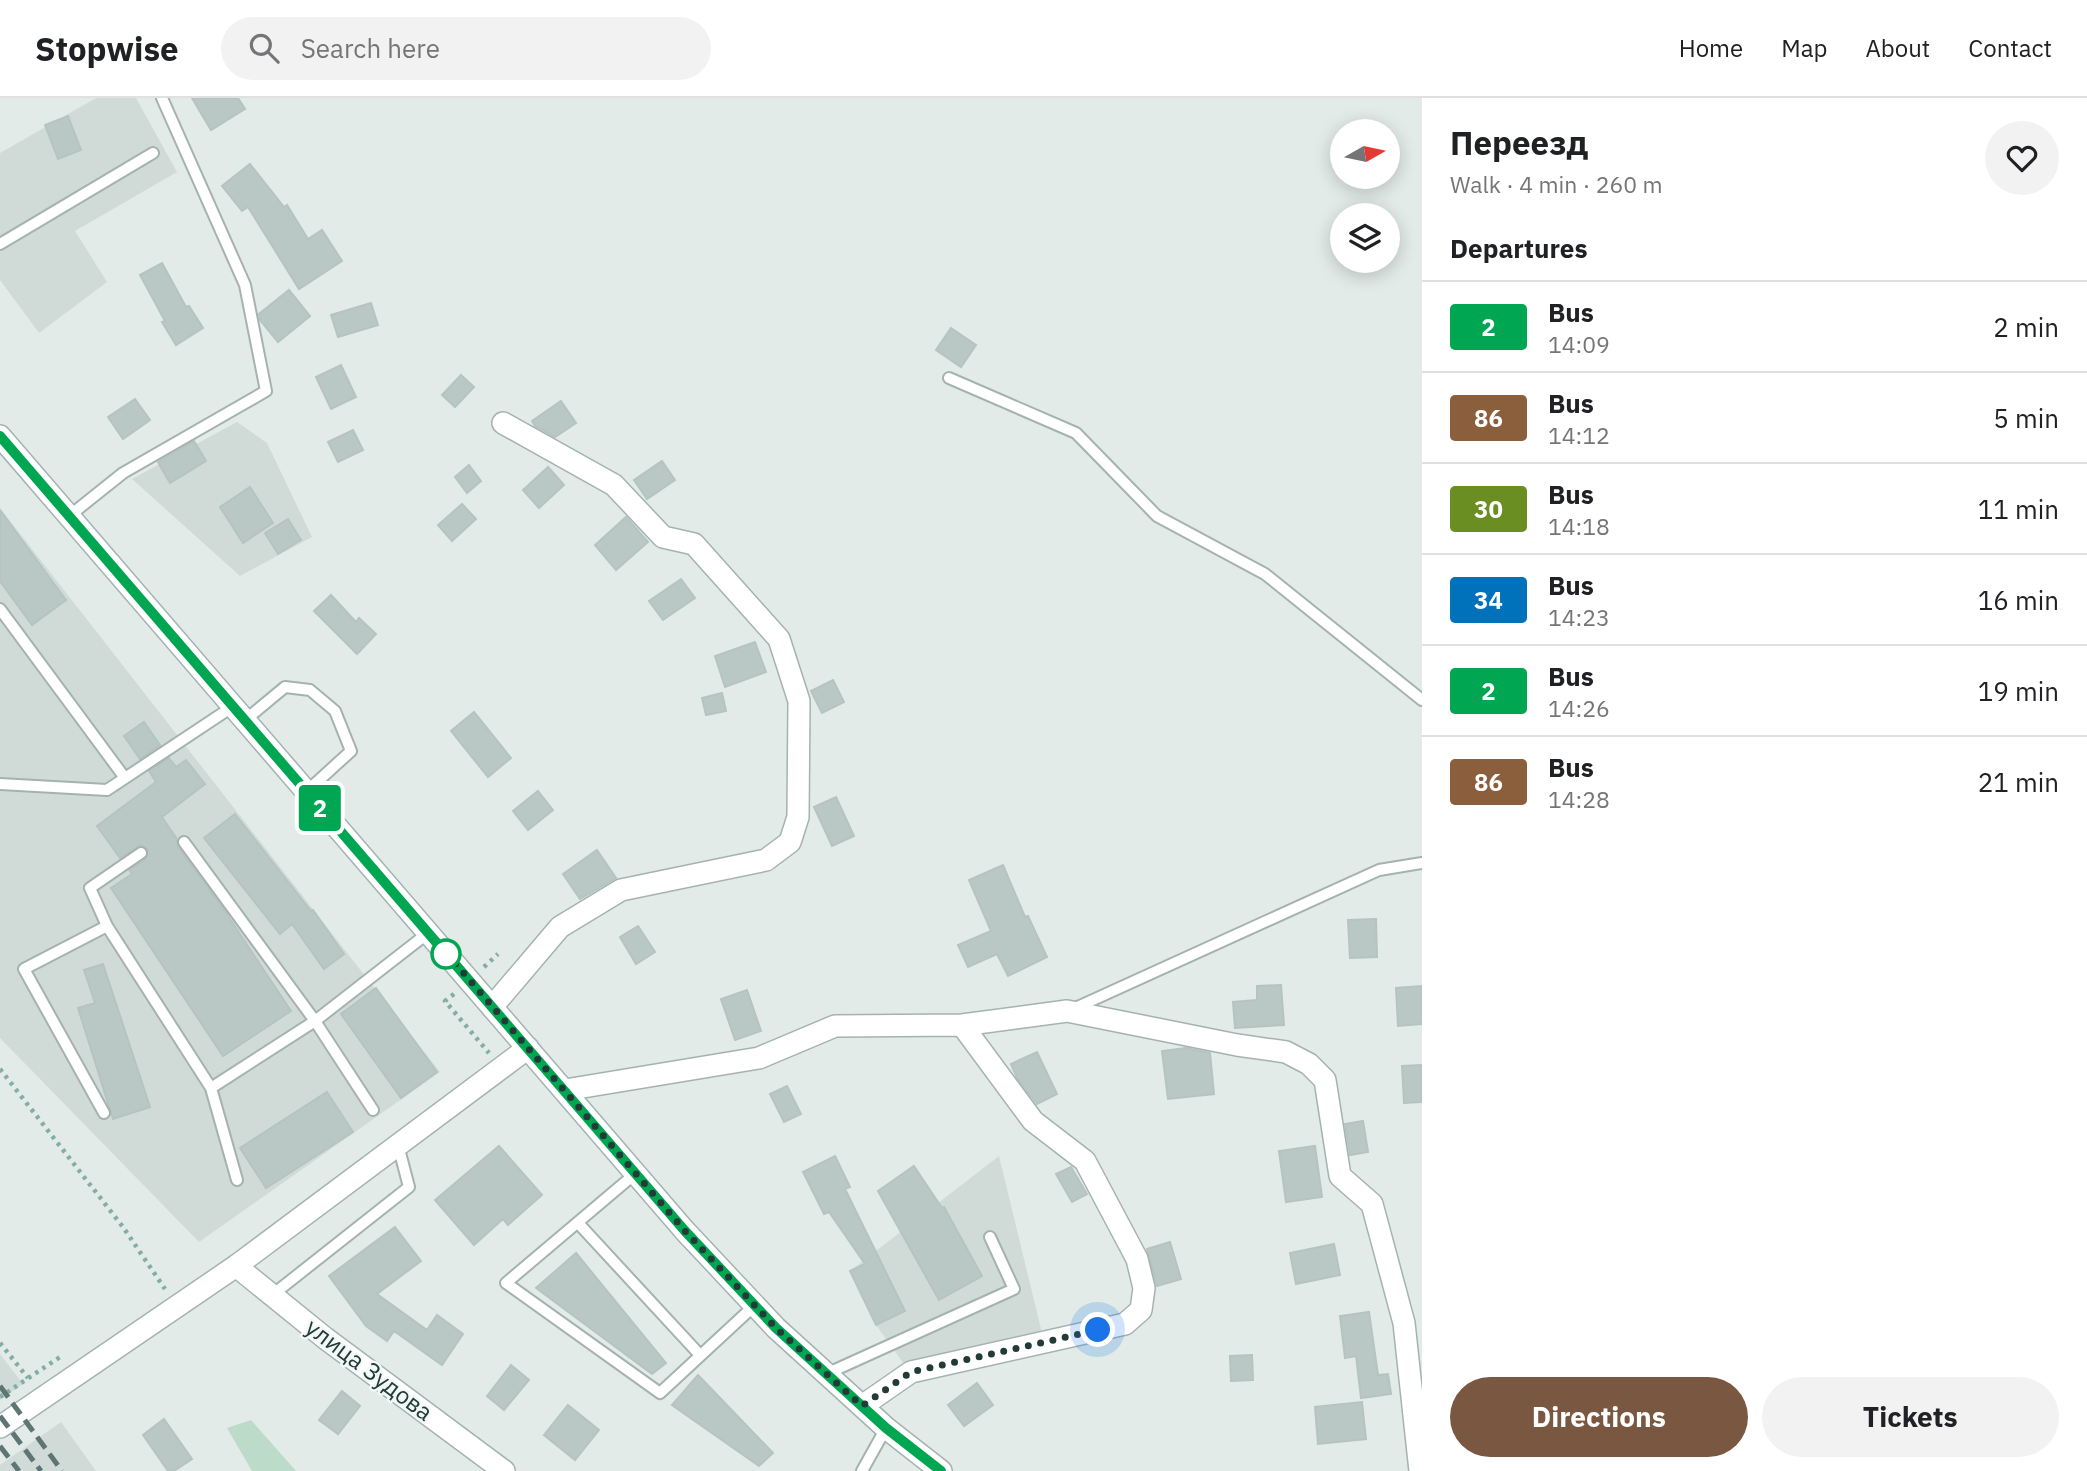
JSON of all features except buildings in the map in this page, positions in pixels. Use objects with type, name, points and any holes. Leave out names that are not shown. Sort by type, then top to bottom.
[{"type":"street","points":[[492,1007],[560,927],[621,890],[766,860],[790,842],[798,817],[799,701],[779,639],[694,544],[663,537],[614,485],[503,423]]},
{"type":"street","points":[[0,436],[636,1173],[755,1305],[886,1428],[940,1471]]},
{"type":"street","points":[[565,1090],[759,1058],[835,1026],[962,1026],[1067,1011],[1237,1045],[1286,1052],[1309,1063],[1325,1080],[1340,1176],[1371,1204],[1404,1323],[1420,1471]]},
{"type":"street","points":[[862,1406],[911,1372],[1125,1324],[1141,1310],[1144,1288],[1137,1259],[1085,1161],[1033,1121],[962,1026]]},
{"type":"street","points":[[0,1427],[236,1266],[528,1048]]},
{"type":"street","name":"улица Зудова","points":[[236,1266],[271,1296],[504,1471]]},
{"type":"lane","points":[[68,517],[123,472],[266,391],[245,285],[162,98]]},
{"type":"lane","points":[[0,244],[153,153]]},
{"type":"lane","points":[[949,378],[1076,433],[1157,516],[1265,574],[1422,700]]},
{"type":"lane","points":[[0,609],[125,778]]},
{"type":"lane","points":[[0,784],[107,790],[285,687],[310,690],[335,711],[351,751],[306,792]]},
{"type":"lane","points":[[184,842],[315,1021],[373,1110]]},
{"type":"lane","points":[[141,853],[90,888],[107,926],[211,1088],[237,1180]]},
{"type":"lane","points":[[1067,1011],[1379,870],[1422,863]]},
{"type":"lane","points":[[104,1113],[24,969],[107,926]]},
{"type":"lane","points":[[211,1088],[315,1021],[428,933]]},
{"type":"lane","points":[[271,1296],[409,1186],[398,1145]]},
{"type":"lane","points":[[636,1173],[506,1283],[660,1394],[755,1305]]},
{"type":"lane","points":[[578,1223],[700,1355]]},
{"type":"lane","points":[[826,1374],[1014,1289],[990,1237]]},
{"type":"lane","points":[[862,1471],[886,1428]]},
{"type":"path","points":[[0,1069],[123,1227],[177,1307]]},
{"type":"path","points":[[0,1343],[28,1378]]},
{"type":"shaded area","points":[[96,98],[136,98],[177,172],[75,231],[107,282],[39,333],[0,280],[0,153]]},
{"type":"shaded area","points":[[237,422],[267,443],[312,537],[240,576],[132,479]]},
{"type":"shaded area","points":[[0,508],[440,1072],[199,1242],[0,1038]]},
{"type":"shaded area","points":[[999,1156],[1042,1333],[904,1364],[876,1325],[850,1271]]},
{"type":"shaded area","points":[[0,1354],[23,1384],[0,1400]]},
{"type":"shaded area","points":[[61,1422],[96,1471],[0,1471],[0,1465]]},
{"type":"green space","points":[[251,1420],[296,1471],[252,1471],[227,1428]]},
{"type":"railway","points":[[0,1386],[62,1471]]},
{"type":"railway","points":[[0,1416],[41,1471]]},
{"type":"railway","points":[[0,1446],[19,1471]]},
{"type":"bus line","name":"2","points":[[0,436],[685,1231],[776,1328],[886,1428],[941,1471]]},
{"type":"route","points":[[446,954],[443,949],[685,1231],[776,1328],[862,1406],[911,1372],[1098,1330]]}]
